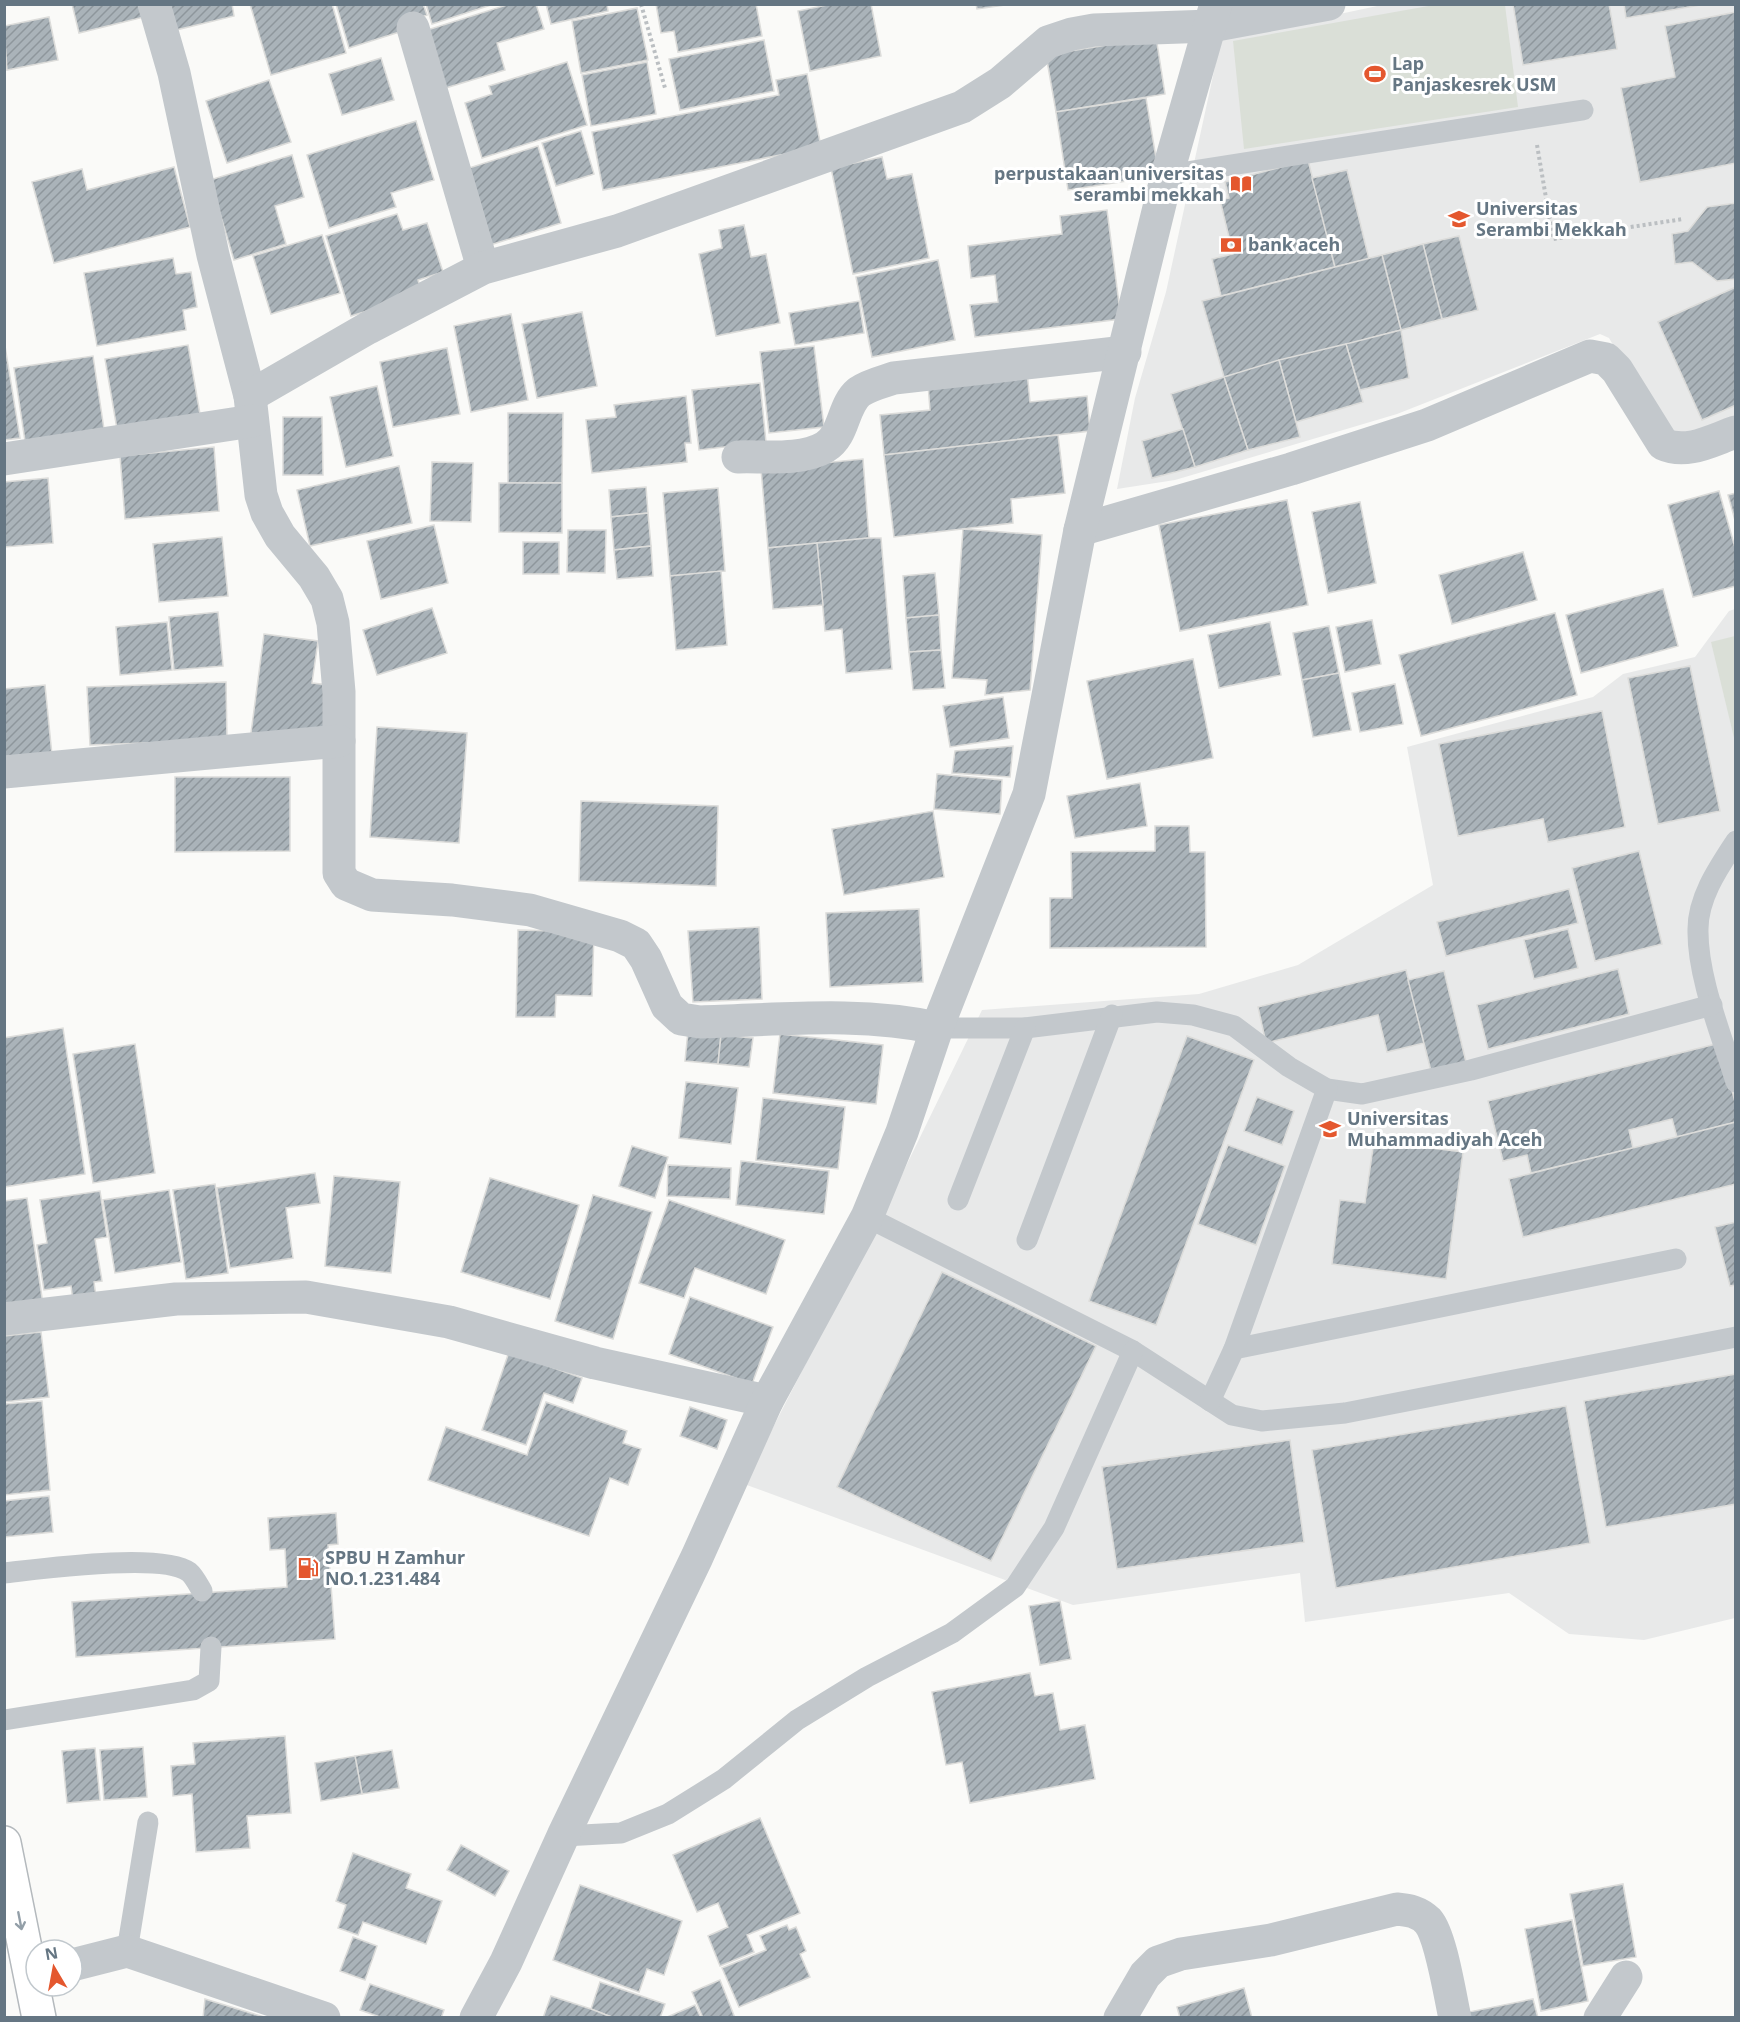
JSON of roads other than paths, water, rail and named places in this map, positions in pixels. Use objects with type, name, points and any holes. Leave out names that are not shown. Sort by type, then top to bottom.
[{"type":"highway","points":[[4,1843],[25,1938]]},
{"type":"highway","points":[[36,1998],[39,2018]]},
{"type":"street","points":[[154,4],[177,85],[213,255],[251,408],[261,495],[267,513],[280,536],[314,578],[327,599],[333,623],[339,741],[339,873],[346,884],[356,891],[372,895],[452,900],[530,910],[620,936],[636,945],[646,959],[667,1006],[681,1019],[700,1022],[865,1017],[906,1021],[937,1028]]},
{"type":"street","points":[[4,459],[251,408],[368,328],[483,268],[617,231],[962,107],[1000,83],[1048,42],[1094,30],[1329,4]]},
{"type":"street","points":[[476,2018],[506,1962],[563,1836],[697,1557],[766,1401],[867,1217],[902,1132],[937,1028],[1029,794],[1080,530],[1167,175],[1214,15]]},
{"type":"street","points":[[413,28],[483,268]]},
{"type":"street","points":[[738,457],[809,454],[827,446],[838,433],[858,393],[894,378],[1125,352]]},
{"type":"street","points":[[1080,530],[1291,469],[1427,425],[1590,356],[1606,359],[1617,370],[1664,444],[1675,449],[1692,447],[1736,432]]},
{"type":"street","points":[[4,772],[339,741]]},
{"type":"street","points":[[4,1319],[176,1299],[306,1297],[449,1322],[595,1363],[766,1401]]},
{"type":"street","points":[[1120,2018],[1144,1975],[1166,1959],[1210,1948],[1271,1940],[1398,1909],[1409,1910],[1421,1916],[1436,1934],[1455,2018]]},
{"type":"street","points":[[84,1962],[126,1951],[324,2018]]},
{"type":"street","points":[[1600,2018],[1626,1977]]},
{"type":"lane","points":[[1167,175],[1583,110]]},
{"type":"lane","points":[[1736,841],[1703,899],[1698,929],[1702,967],[1736,1082]]},
{"type":"lane","points":[[937,1028],[1025,1028],[1081,1022],[1112,1015],[1157,1012],[1193,1015],[1234,1026],[1289,1066],[1327,1089],[1362,1094],[1410,1085],[1712,1005]]},
{"type":"lane","points":[[1027,1240],[1112,1015]]},
{"type":"lane","points":[[958,1200],[1025,1028]]},
{"type":"lane","points":[[1210,1401],[1234,1349],[1327,1089]]},
{"type":"lane","points":[[867,1217],[1133,1352],[1232,1415],[1262,1421],[1345,1413],[1736,1337]]},
{"type":"lane","points":[[1234,1349],[1676,1259]]},
{"type":"lane","points":[[563,1836],[621,1833],[668,1814],[724,1779],[797,1720],[867,1677],[952,1633],[1015,1587],[1054,1528],[1133,1352]]},
{"type":"lane","points":[[4,1573],[119,1563],[165,1564],[190,1572],[202,1591]]},
{"type":"lane","points":[[4,1720],[193,1690],[209,1681],[211,1647]]},
{"type":"lane","points":[[126,1951],[148,1822]]},
{"type":"place","name":"Lap Panjaskesrek USM","points":[[1375,74]]},
{"type":"place","name":"perpustakaan universitas serambi mekkah","points":[[1241,184]]},
{"type":"place","name":"Universitas Serambi Mekkah","points":[[1459,219]]},
{"type":"place","name":"bank aceh","points":[[1231,245]]},
{"type":"place","name":"Universitas Muhammadiyah Aceh","points":[[1330,1129]]},
{"type":"place","name":"SPBU H Zamhur NO.1.231.484","points":[[308,1568]]}]
